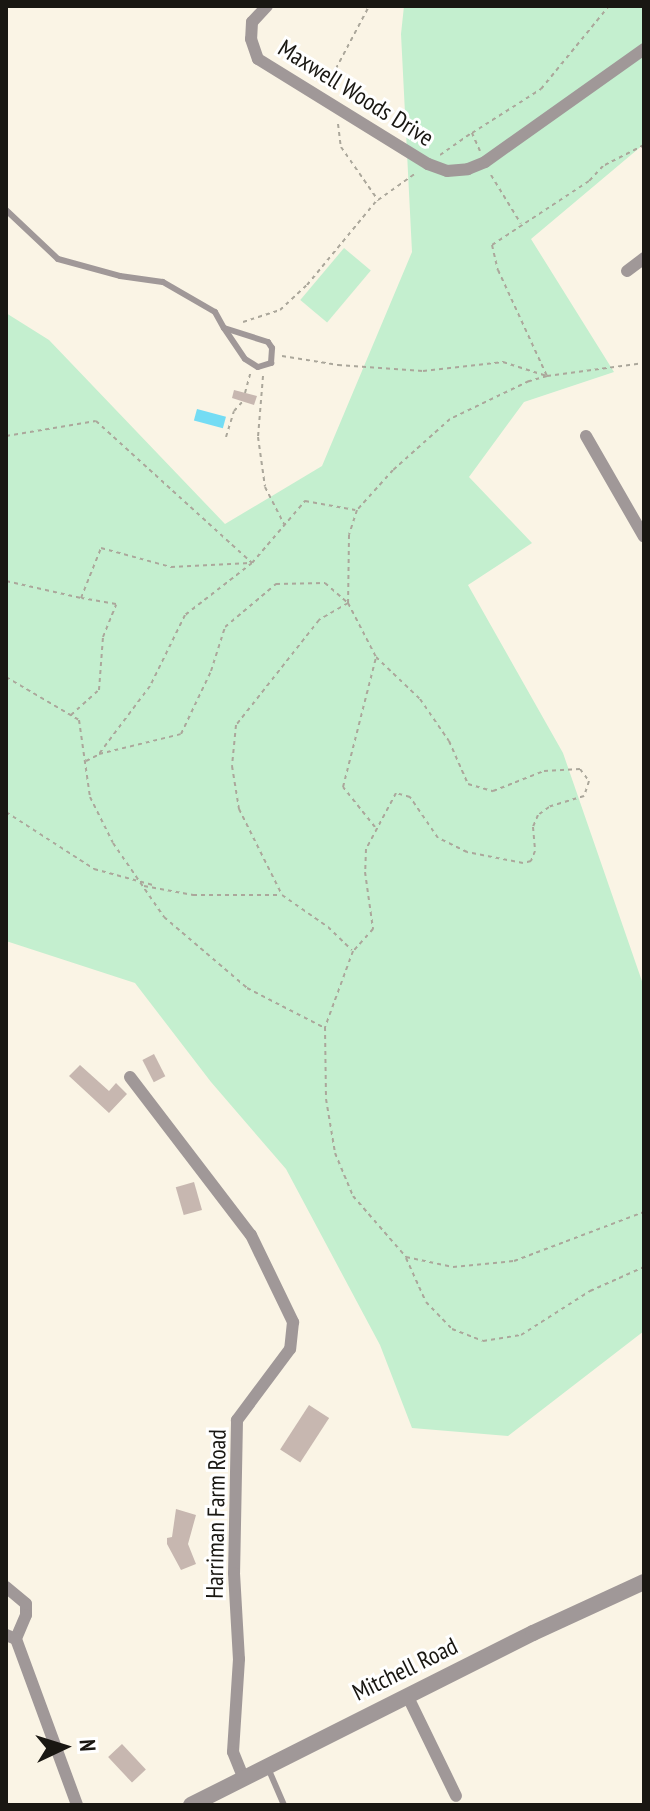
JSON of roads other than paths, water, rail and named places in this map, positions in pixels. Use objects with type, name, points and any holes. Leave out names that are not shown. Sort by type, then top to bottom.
[{"type":"street","name":"Maxwell Woods Drive","points":[[267,6],[252,22],[251,39],[258,59],[428,164],[447,171],[468,169],[485,162],[644,49]]},
{"type":"street","points":[[627,271],[644,258]]},
{"type":"street","points":[[586,436],[644,537]]},
{"type":"street","name":"Harriman Farm Road","points":[[130,1077],[251,1235],[293,1322],[290,1349],[237,1420],[234,1573],[239,1659],[233,1752],[243,1777]]},
{"type":"street","name":"Mitchell Road","points":[[191,1805],[407,1695],[644,1582]]},
{"type":"street","points":[[6,1587],[26,1604],[24,1626],[11,1637],[77,1805]]},
{"type":"street","points":[[407,1695],[456,1796]]},
{"type":"lane","points":[[6,210],[58,259],[120,276],[163,282],[215,312],[224,328],[252,365],[264,367],[271,363],[273,354],[268,342],[224,328]]},
{"type":"lane","points":[[266,1765],[284,1805]]},
{"type":"water","points":[[197,409],[226,417],[223,428],[194,421]]}]
